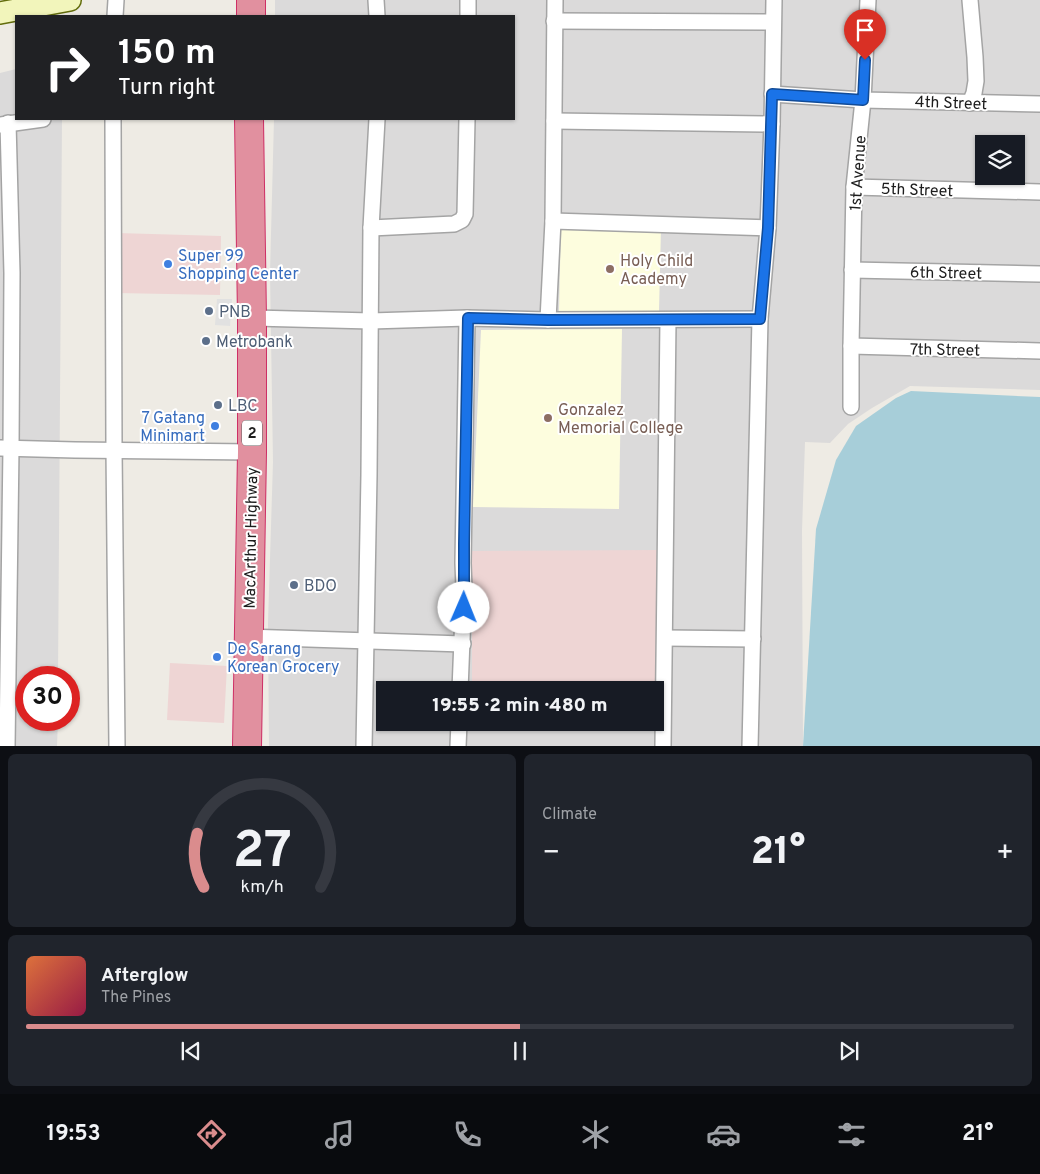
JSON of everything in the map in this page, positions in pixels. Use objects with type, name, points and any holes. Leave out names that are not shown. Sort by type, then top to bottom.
[{"type":"highway","points":[[251,0],[251,15]]},
{"type":"highway","name":"MacArthur Highway","points":[[247,746],[252,452],[250,120]]},
{"type":"main road","points":[[0,13],[70,0]]},
{"type":"street","points":[[115,15],[116,0]]},
{"type":"street","points":[[376,0],[377,15]]},
{"type":"street","points":[[468,0],[468,15]]},
{"type":"street","points":[[548,320],[553,221],[555,0]]},
{"type":"street","points":[[750,746],[760,319],[768,228],[774,0]]},
{"type":"street","name":"1st Avenue","points":[[851,407],[854,187],[863,100],[868,0]]},
{"type":"street","points":[[970,0],[976,81],[970,103]]},
{"type":"street","points":[[554,21],[773,22]]},
{"type":"street","name":"4th Street","points":[[772,94],[863,100],[1040,104]]},
{"type":"street","points":[[7,746],[6,448],[12,273],[4,124],[35,120]]},
{"type":"street","points":[[113,120],[117,746]]},
{"type":"street","points":[[364,746],[371,228],[377,120]]},
{"type":"street","points":[[371,228],[454,224],[462,220],[465,214],[467,120]]},
{"type":"street","points":[[554,121],[772,124]]},
{"type":"street","name":"5th Street","points":[[854,187],[1040,192]]},
{"type":"street","points":[[553,221],[768,228]]},
{"type":"street","name":"6th Street","points":[[852,270],[1040,274]]},
{"type":"street","points":[[252,318],[371,321],[468,318],[548,320],[760,319]]},
{"type":"street","points":[[460,681],[468,318]]},
{"type":"street","points":[[663,746],[668,320]]},
{"type":"street","name":"7th Street","points":[[851,346],[1040,351]]},
{"type":"street","points":[[6,448],[252,452]]},
{"type":"street","points":[[249,638],[462,644]]},
{"type":"street","points":[[665,638],[753,639]]},
{"type":"street","points":[[458,746],[459,731]]},
{"type":"shaded area","points":[[275,0],[1040,0],[1040,390],[910,386],[848,424],[830,443],[805,442],[802,531],[803,746],[269,746],[268,623],[273,462],[270,273],[274,120],[515,120],[515,15],[275,15]]},
{"type":"shaded area","points":[[15,69],[15,120],[62,120],[58,666],[15,666],[15,731],[58,731],[57,746],[0,746],[0,73]]},
{"type":"shaded area","name":"Holy Child Academy","points":[[561,224],[661,228],[659,311],[559,311]]},
{"type":"shaded area","name":"Super 99 Shopping Center","points":[[117,233],[221,236],[220,295],[116,293]]},
{"type":"shaded area","points":[[217,299],[232,299],[230,326],[215,325]]},
{"type":"shaded area","name":"Gonzalez Memorial College","points":[[622,329],[619,509],[473,507],[481,330]]},
{"type":"shaded area","points":[[659,550],[659,681],[472,681],[472,551]]},
{"type":"shaded area","points":[[170,663],[227,666],[224,723],[167,720]]},
{"type":"water","points":[[911,391],[1040,397],[1040,746],[803,746],[816,529],[836,460],[856,426],[896,398]]},
{"type":"place","name":"Super 99 Shopping Center","points":[[168,264]]},
{"type":"place","name":"Holy Child Academy","points":[[610,269]]},
{"type":"place","name":"PNB","points":[[209,311]]},
{"type":"place","name":"Metrobank","points":[[206,341]]},
{"type":"place","name":"LBC","points":[[218,405]]},
{"type":"place","name":"Gonzalez Memorial College","points":[[548,418]]},
{"type":"place","name":"7 Gatang Minimart","points":[[215,426]]},
{"type":"place","name":"BDO","points":[[294,585]]},
{"type":"place","name":"De Sarang Korean Grocery","points":[[217,657]]},
{"type":"route","points":[[464,608],[463,563],[468,318],[548,320],[760,319],[768,228],[772,94],[863,100],[865,60]]}]
